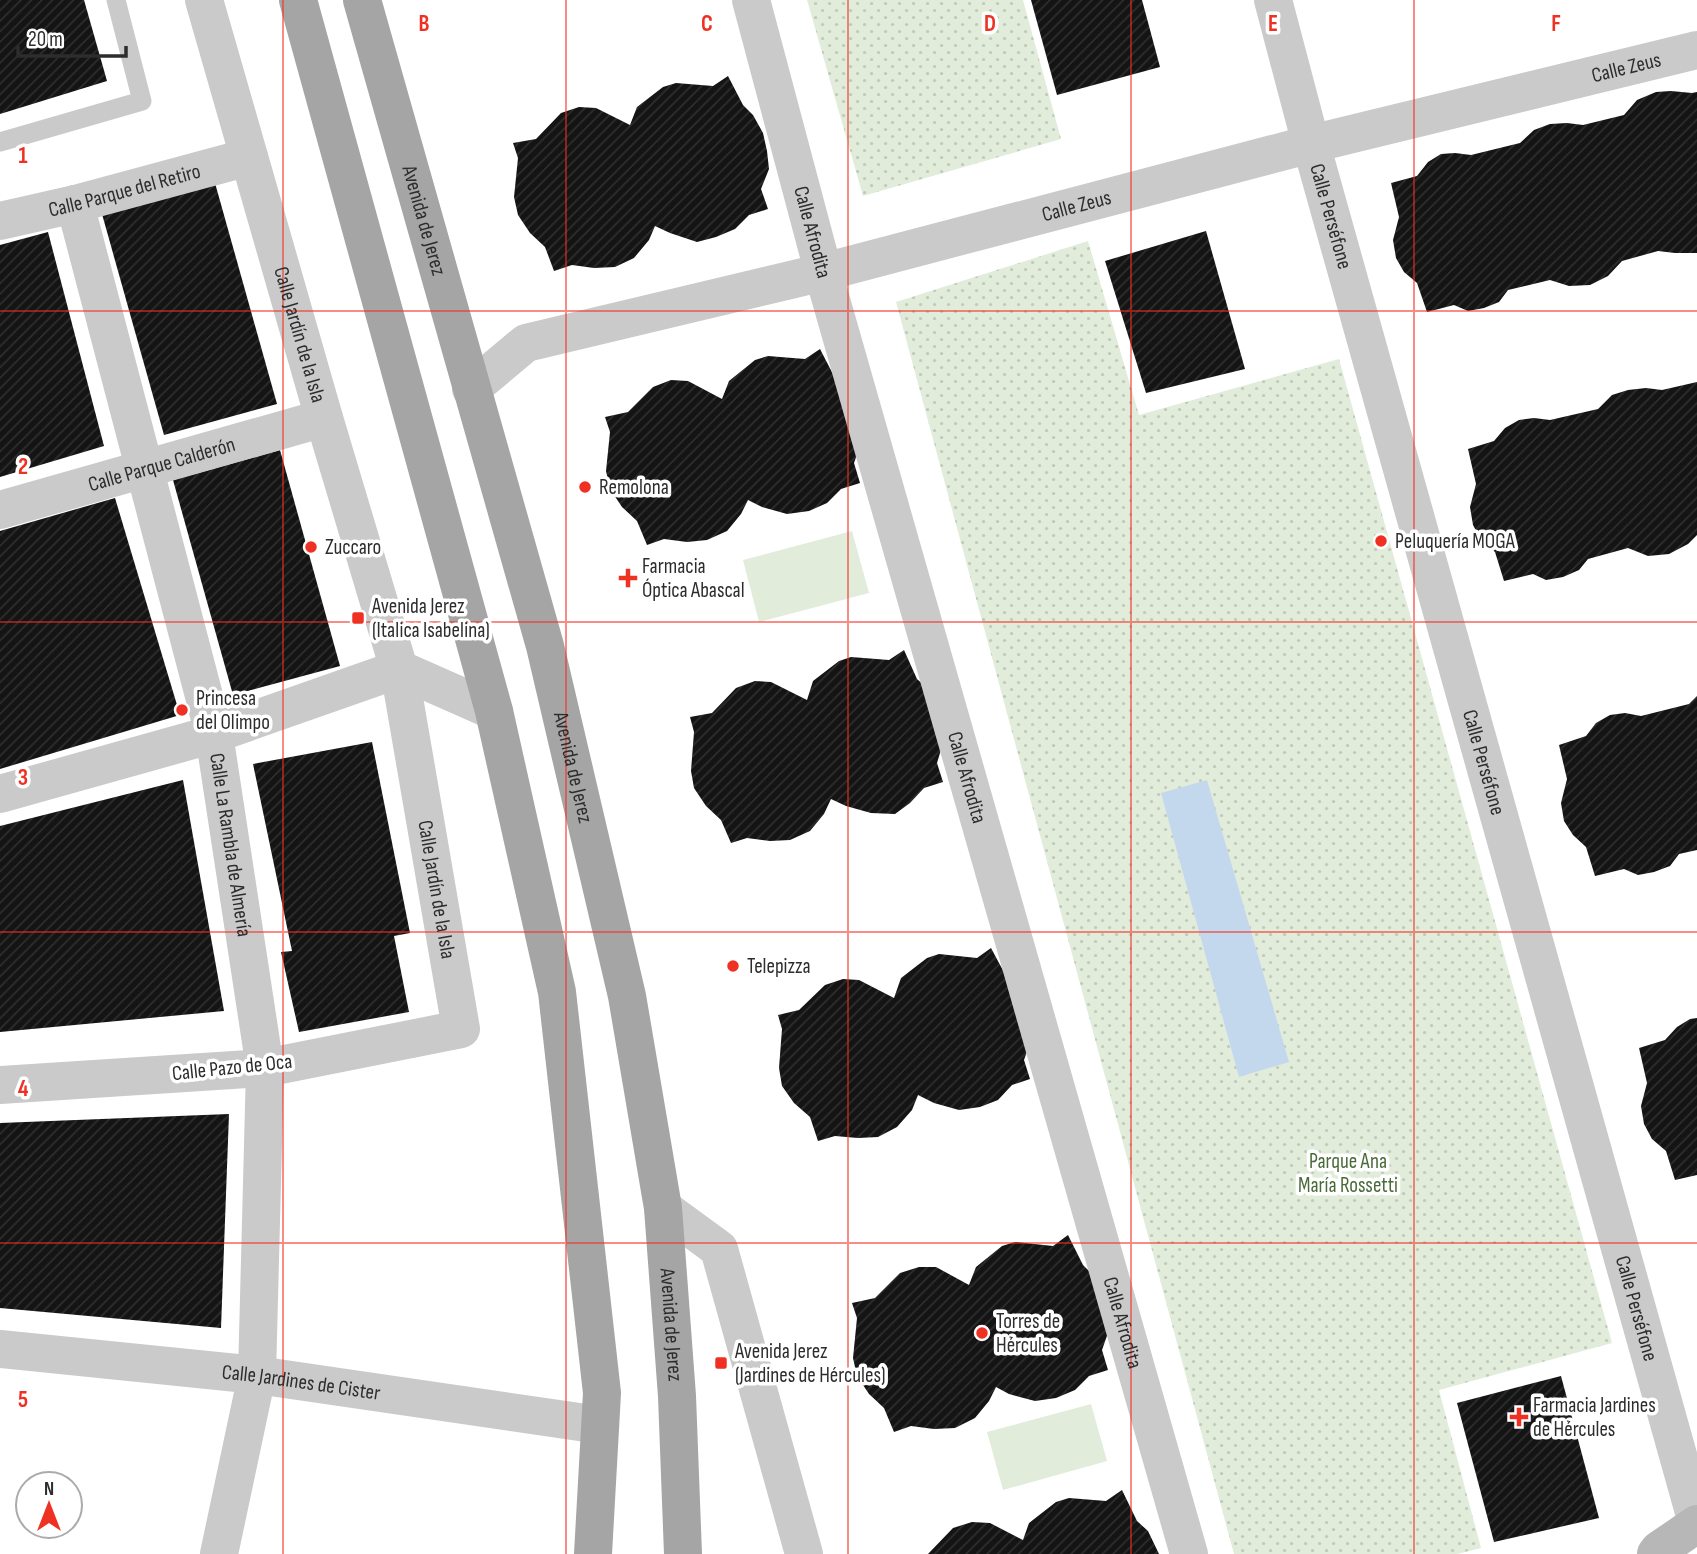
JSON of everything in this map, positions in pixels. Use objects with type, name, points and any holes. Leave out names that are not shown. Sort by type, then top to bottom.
[{"type":"main road","points":[[298,0],[494,710],[557,992],[601,1393],[593,1554]]},
{"type":"main road","name":"Avenida de Jerez","points":[[362,0],[545,646],[626,996],[663,1208],[677,1396],[683,1554]]},
{"type":"street","name":"Calle Jardín de la Isla","points":[[204,0],[399,669],[461,1029]]},
{"type":"street","name":"Calle Afrodita","points":[[751,0],[824,272],[1189,1554]]},
{"type":"street","name":"Calle Perséfone","points":[[1273,0],[1697,1524]]},
{"type":"street","name":"Calle Zeus","points":[[471,389],[526,343],[824,272],[1311,144],[1697,50]]},
{"type":"street","name":"Calle Parque del Retiro","points":[[0,221],[249,158]]},
{"type":"street","name":"Calle La Rambla de Almería","points":[[75,204],[214,734],[265,1068],[257,1375],[219,1554]]},
{"type":"street","name":"Calle Parque Calderón","points":[[0,510],[324,418]]},
{"type":"street","points":[[0,794],[214,734],[399,669],[494,710]]},
{"type":"street","name":"Calle Pazo de Oca","points":[[0,1085],[265,1068],[461,1029]]},
{"type":"street","points":[[663,1208],[719,1249],[804,1554]]},
{"type":"street","name":"Calle Jardines de Cister","points":[[0,1349],[257,1375],[600,1425]]},
{"type":"street","points":[[1653,1553],[1697,1524]]},
{"type":"lane","points":[[0,142],[142,101],[116,0]]},
{"type":"green space","points":[[807,0],[1023,0],[1061,139],[863,196]]},
{"type":"green space","name":"Parque Ana María Rossetti","points":[[1088,241],[1139,415],[1339,359],[1612,1343],[1439,1390],[1481,1548],[1457,1554],[1234,1554],[896,302]]},
{"type":"green space","points":[[852,531],[869,593],[759,622],[743,560]]},
{"type":"green space","points":[[1091,1404],[1107,1461],[1003,1490],[987,1432]]},
{"type":"water","points":[[1207,780],[1289,1062],[1239,1077],[1161,793]]},
{"type":"building","points":[[0,0],[84,0],[107,81],[0,114]]},
{"type":"building","points":[[1031,0],[1142,0],[1160,67],[1057,95]]},
{"type":"building","points":[[728,76],[743,105],[753,115],[763,133],[769,169],[761,189],[768,209],[749,215],[735,229],[697,242],[655,226],[649,240],[634,258],[615,267],[572,265],[554,271],[545,247],[530,233],[518,215],[514,197],[518,158],[513,143],[536,139],[561,113],[579,107],[596,108],[630,125],[637,107],[663,87],[676,83],[713,86]]},
{"type":"building","points":[[1656,92],[1697,92],[1697,253],[1658,251],[1622,261],[1608,276],[1590,285],[1569,286],[1550,280],[1508,290],[1499,302],[1484,308],[1468,311],[1454,305],[1427,312],[1417,283],[1404,272],[1396,258],[1393,240],[1399,217],[1391,183],[1417,176],[1428,162],[1441,154],[1471,155],[1520,143],[1534,130],[1550,124],[1583,125],[1624,115],[1637,100]]},
{"type":"building","points":[[215,183],[277,404],[164,435],[102,214]]},
{"type":"building","points":[[1206,231],[1245,369],[1146,393],[1105,261]]},
{"type":"building","points":[[48,232],[104,446],[0,477],[0,245]]},
{"type":"building","points":[[820,349],[835,378],[861,443],[854,463],[860,483],[841,489],[827,503],[809,511],[787,514],[748,500],[727,531],[707,540],[687,542],[664,539],[647,545],[637,521],[622,507],[610,489],[606,471],[610,432],[605,417],[628,412],[653,387],[671,380],[688,381],[722,399],[729,381],[755,360],[768,356],[805,359]]},
{"type":"building","points":[[1697,382],[1697,535],[1688,544],[1669,554],[1648,556],[1628,548],[1588,559],[1579,570],[1563,577],[1546,580],[1533,574],[1504,581],[1495,552],[1481,540],[1473,525],[1470,507],[1476,484],[1468,449],[1494,441],[1505,428],[1519,420],[1550,420],[1598,409],[1612,395],[1628,390],[1662,390]]},
{"type":"building","points":[[280,450],[340,666],[233,695],[173,480]]},
{"type":"building","points":[[115,498],[180,715],[0,769],[0,531]]},
{"type":"building","points":[[904,650],[917,679],[928,689],[943,743],[937,763],[943,782],[924,788],[895,814],[871,813],[831,799],[824,814],[810,831],[790,840],[747,838],[731,843],[721,820],[706,806],[694,788],[691,771],[694,732],[690,717],[712,713],[736,688],[755,681],[771,682],[807,700],[813,681],[839,661],[851,657],[889,660]]},
{"type":"building","points":[[1697,696],[1697,850],[1679,854],[1670,866],[1654,872],[1638,875],[1624,869],[1595,876],[1586,847],[1573,835],[1564,821],[1561,803],[1567,779],[1559,745],[1586,736],[1596,723],[1610,715],[1625,713],[1641,716],[1689,704]]},
{"type":"building","points":[[372,742],[410,933],[394,936],[409,1012],[299,1032],[281,952],[292,951],[253,764]]},
{"type":"building","points":[[183,780],[224,1011],[0,1032],[0,826]]},
{"type":"building","points":[[991,948],[1006,976],[1031,1040],[1024,1060],[1030,1079],[1012,1085],[998,1100],[980,1107],[959,1110],[918,1095],[912,1110],[897,1127],[878,1137],[835,1136],[818,1141],[810,1117],[794,1103],[782,1086],[779,1068],[782,1029],[778,1015],[799,1010],[825,985],[843,979],[859,980],[894,998],[901,978],[927,958],[939,954],[977,958]]},
{"type":"building","points":[[1697,1018],[1697,1175],[1675,1180],[1666,1151],[1652,1139],[1644,1124],[1641,1106],[1647,1083],[1639,1048],[1665,1040],[1677,1027]]},
{"type":"building","points":[[229,1114],[221,1328],[0,1308],[0,1123]]},
{"type":"building","name":"Torres de Hércules","points":[[1068,1235],[1083,1265],[1093,1275],[1109,1330],[1102,1350],[1108,1370],[1089,1376],[1075,1390],[1056,1398],[1035,1401],[1009,1394],[996,1387],[975,1418],[955,1428],[911,1426],[894,1432],[884,1408],[869,1394],[857,1376],[853,1358],[857,1318],[852,1303],[875,1298],[900,1273],[919,1267],[936,1267],[969,1285],[976,1267],[1002,1246],[1015,1242],[1053,1246]]},
{"type":"building","points":[[1561,1376],[1599,1518],[1494,1542],[1457,1403]]},
{"type":"building","points":[[1122,1490],[1137,1521],[1148,1531],[1159,1554],[928,1554],[953,1528],[972,1522],[990,1523],[1023,1540],[1029,1523],[1056,1502],[1069,1498],[1106,1501]]},
{"type":"place","name":"Remolona","points":[[585,487]]},
{"type":"place","name":"Peluquería MOGA","points":[[1381,541]]},
{"type":"place","name":"Zuccaro","points":[[311,547]]},
{"type":"place","name":"Farmacia Óptica Abascal","points":[[628,578]]},
{"type":"place","name":"Avenida Jerez (Italica Isabelina)","points":[[358,618]]},
{"type":"place","name":"Princesa del Olimpo","points":[[182,710]]},
{"type":"place","name":"Telepizza","points":[[733,966]]},
{"type":"place","name":"Torres de Hércules","points":[[982,1333]]},
{"type":"place","name":"Avenida Jerez (Jardines de Hércules)","points":[[721,1363]]},
{"type":"place","name":"Farmacia Jardines de Hércules","points":[[1519,1417]]}]
